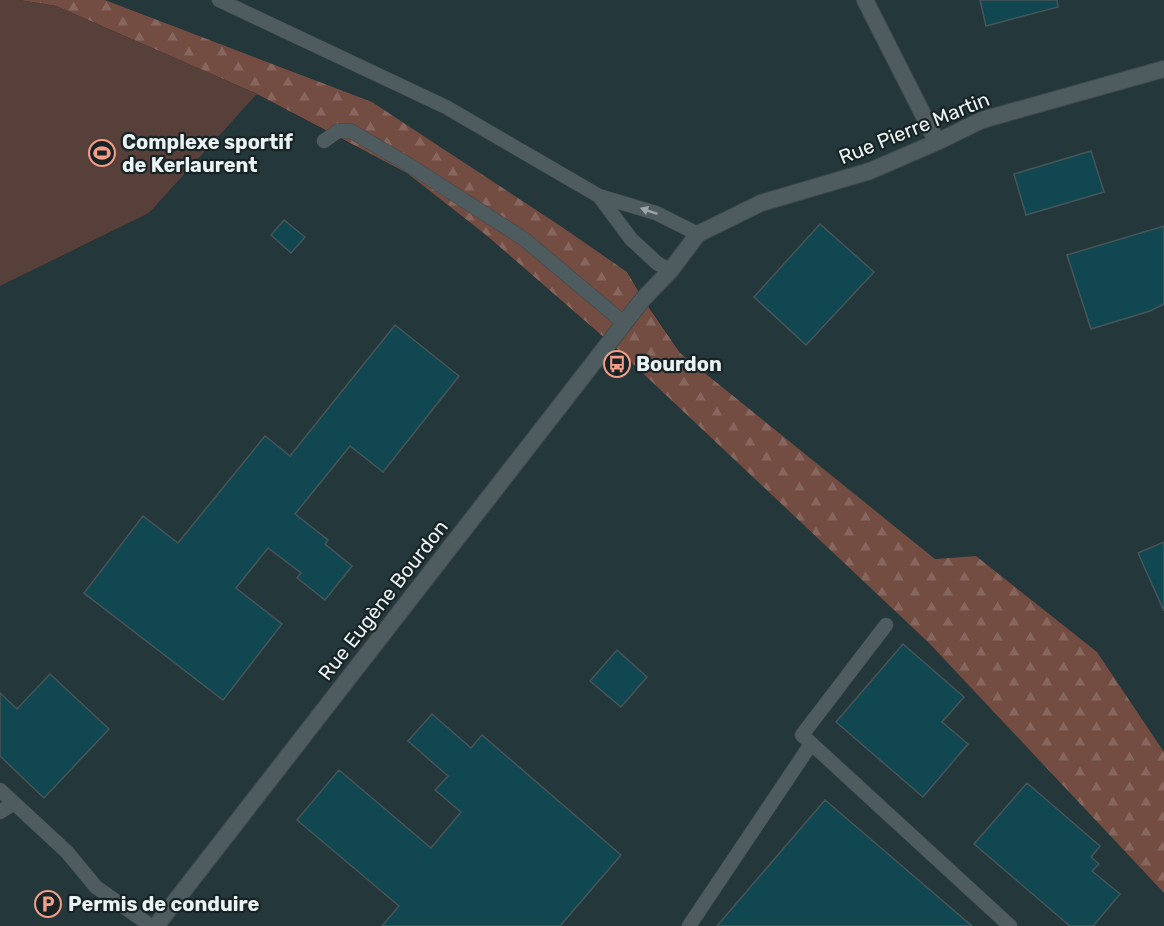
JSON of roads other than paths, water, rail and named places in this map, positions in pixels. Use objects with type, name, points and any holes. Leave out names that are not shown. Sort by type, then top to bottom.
[{"type":"street","points":[[865,0],[937,142]]},
{"type":"street","name":"Rue Pierre Martin","points":[[643,299],[670,271],[698,234],[761,203],[870,171],[982,120],[1164,69]]},
{"type":"street","name":"Rue Eugène Bourdon","points":[[156,926],[643,299]]},
{"type":"lane","points":[[219,0],[446,107],[599,196],[656,213],[698,234]]},
{"type":"lane","points":[[324,141],[338,131],[351,131],[409,165],[524,239],[624,323]]},
{"type":"lane","points":[[599,196],[631,239],[670,271]]},
{"type":"lane","points":[[886,625],[802,735],[1010,926]]},
{"type":"lane","points":[[689,926],[811,744]]},
{"type":"lane","points":[[0,790],[67,852],[96,887],[150,926]]},
{"type":"lane","points":[[0,812],[14,803]]},
{"type":"place","name":"Complexe sportif de Kerlaurent","points":[[102,153]]},
{"type":"place","name":"Bourdon","points":[[617,364]]},
{"type":"place","name":"Permis de conduire","points":[[48,904]]}]
